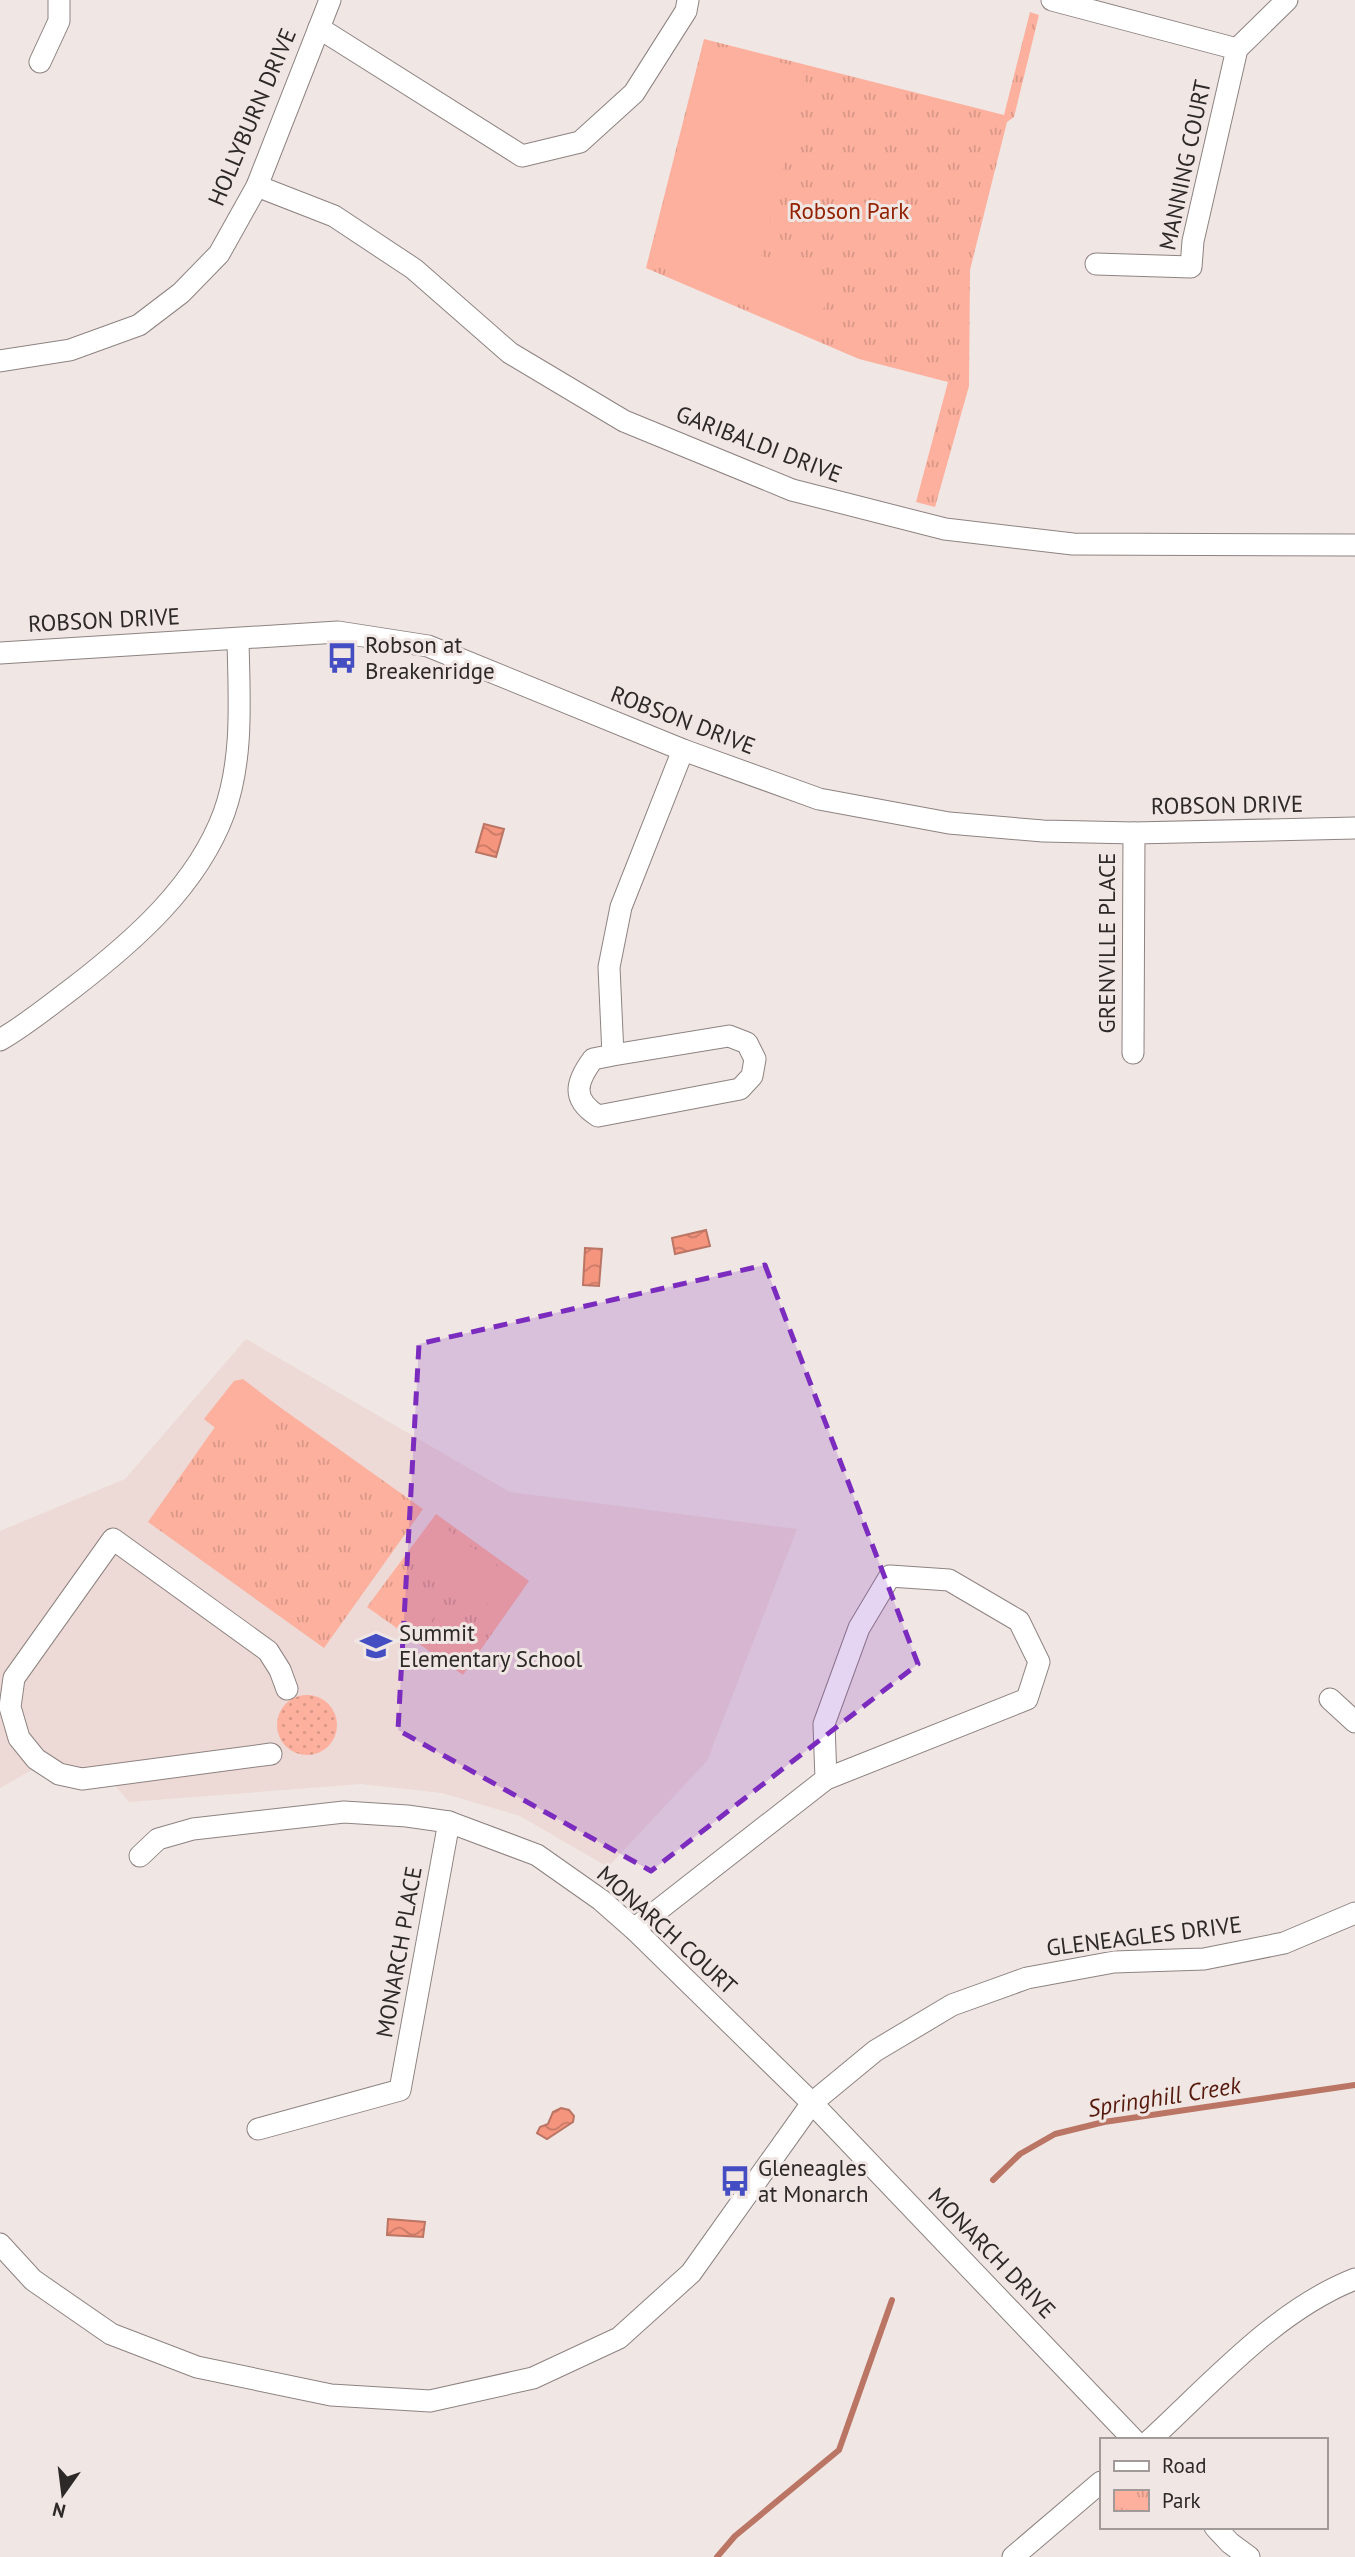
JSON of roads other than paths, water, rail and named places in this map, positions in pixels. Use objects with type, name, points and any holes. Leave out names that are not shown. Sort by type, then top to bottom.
[{"type":"street","points":[[40,62],[59,21],[59,0]]},
{"type":"street","name":"HOLLYBURN DRIVE","points":[[0,361],[70,350],[139,325],[181,293],[219,254],[257,186],[330,0]]},
{"type":"street","points":[[319,28],[522,156],[580,142],[634,93],[686,11],[688,0]]},
{"type":"street","points":[[1052,0],[1098,5],[1237,49],[1287,0]]},
{"type":"street","name":"MANNING COURT","points":[[1097,264],[1191,268],[1193,241],[1237,49]]},
{"type":"street","name":"GARIBALDI DRIVE","points":[[257,186],[334,216],[414,269],[510,353],[624,421],[792,490],[932,527],[1073,544],[1355,545]]},
{"type":"street","name":"ROBSON DRIVE","points":[[0,653],[338,632],[428,646],[682,750],[819,799],[949,823],[1043,831],[1134,833],[1355,828]]},
{"type":"street","points":[[0,1040],[22,1028],[104,964],[152,921],[200,862],[224,813],[236,762],[240,718],[238,639]]},
{"type":"street","points":[[613,1055],[609,967],[621,906],[682,750]]},
{"type":"street","name":"GRENVILLE PLACE","points":[[1133,1053],[1134,833]]},
{"type":"street","points":[[729,1035],[747,1043],[755,1059],[752,1076],[740,1089],[598,1116],[586,1108],[579,1094],[580,1077],[593,1059],[613,1055],[729,1035]]},
{"type":"street","points":[[271,1754],[82,1779],[59,1774],[36,1759],[19,1738],[10,1707],[14,1678],[113,1539],[268,1651],[280,1670],[287,1689]]},
{"type":"street","points":[[634,1930],[826,1779],[1027,1699],[1039,1662],[1019,1621],[949,1580],[890,1576],[859,1628],[824,1724],[826,1779]]},
{"type":"street","points":[[1330,1699],[1355,1722]]},
{"type":"street","name":"MONARCH COURT","points":[[140,1856],[159,1839],[193,1829],[344,1812],[449,1822],[537,1855],[601,1900],[812,2103]]},
{"type":"street","name":"MONARCH PLACE","points":[[258,2130],[400,2090],[449,1822]]},
{"type":"street","name":"GLENEAGLES DRIVE","points":[[0,2244],[33,2280],[111,2334],[197,2367],[331,2395],[430,2401],[533,2378],[619,2337],[691,2273],[812,2103],[875,2051],[953,2005],[1027,1978],[1114,1962],[1204,1959],[1284,1943],[1355,1913]]},
{"type":"street","name":"MONARCH DRIVE","points":[[812,2103],[1132,2438]]},
{"type":"street","points":[[1152,2438],[1275,2324],[1336,2286],[1355,2279]]},
{"type":"street","points":[[1013,2557],[1100,2483]]},
{"type":"street","points":[[1217,2529],[1249,2557]]},
{"type":"water","points":[[484,824],[504,829],[496,857],[476,852]]},
{"type":"water","points":[[706,1230],[710,1246],[675,1254],[672,1238]]},
{"type":"water","points":[[585,1248],[602,1249],[599,1286],[583,1285]]},
{"type":"water","points":[[561,2108],[569,2110],[574,2116],[573,2122],[547,2139],[537,2133],[540,2127],[548,2124],[553,2112]]},
{"type":"water","points":[[388,2219],[425,2222],[423,2237],[387,2235]]},
{"type":"waterway","name":"Springhill Creek","points":[[993,2180],[1020,2154],[1055,2134],[1104,2122],[1355,2085]]},
{"type":"waterway","name":"Springhill Creek","points":[[717,2557],[735,2536],[839,2450],[892,2300]]},
{"type":"place","name":"Robson at Breakenridge","points":[[342,658]]},
{"type":"place","name":"Summit Elementary School","points":[[376,1646]]},
{"type":"place","name":"Gleneagles at Monarch","points":[[735,2181]]},
{"type":"park label","name":"Robson Park","points":[[849,211]]}]
